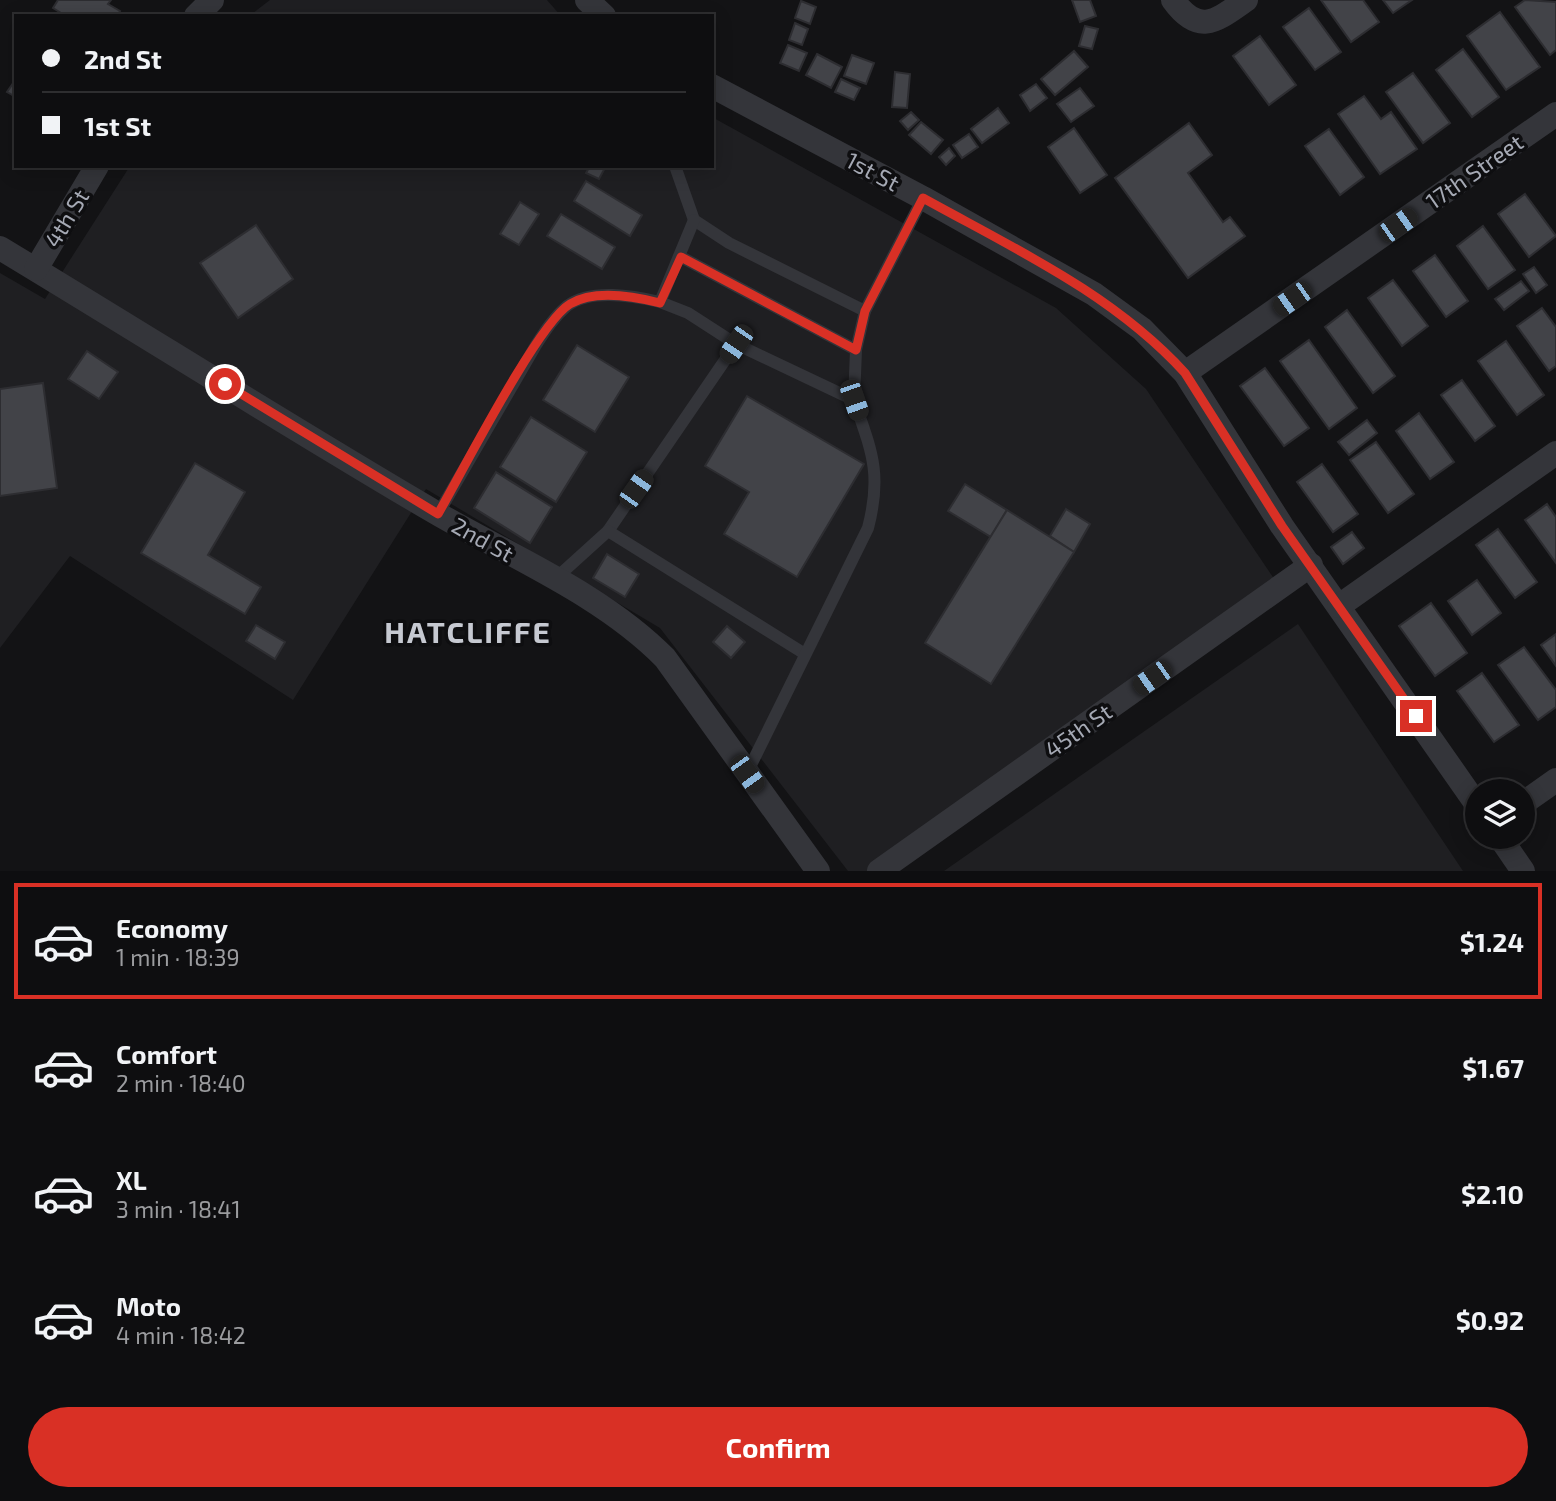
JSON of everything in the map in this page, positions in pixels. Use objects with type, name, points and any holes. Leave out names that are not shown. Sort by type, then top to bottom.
[{"type":"street","points":[[198,14],[212,0]]},
{"type":"street","points":[[587,0],[602,14]]},
{"type":"street","points":[[1173,0],[1189,19],[1202,23],[1219,18],[1247,0]]},
{"type":"street","name":"1st St","points":[[714,87],[923,198],[1094,294],[1142,329],[1185,373],[1282,526],[1465,788]]},
{"type":"street","name":"17th Street","points":[[1185,373],[1556,114]]},
{"type":"street","name":"4th St","points":[[36,269],[96,168]]},
{"type":"street","name":"2nd St","points":[[0,248],[438,514],[555,579],[648,640],[665,658],[818,871]]},
{"type":"street","points":[[1339,606],[1556,453]]},
{"type":"street","name":"45th St","points":[[879,871],[1311,565]]},
{"type":"street","points":[[1535,795],[1556,780]]},
{"type":"street","points":[[1508,849],[1523,871]]},
{"type":"lane","points":[[676,168],[694,220],[729,243],[865,311]]},
{"type":"lane","points":[[747,774],[868,528],[877,494],[875,465],[854,400],[856,350],[865,311],[923,198]]},
{"type":"lane","points":[[660,303],[694,220]]},
{"type":"lane","points":[[681,257],[856,350]]},
{"type":"lane","points":[[438,514],[536,345],[570,304],[598,297],[631,296],[660,303],[688,313],[736,344],[854,400]]},
{"type":"lane","points":[[555,579],[608,531],[736,344]]},
{"type":"lane","points":[[608,531],[806,654]]},
{"type":"shaded area","points":[[270,0],[547,0],[559,14],[252,14]]},
{"type":"shaded area","points":[[714,118],[1056,308],[1146,389],[1283,592],[884,871],[848,871],[660,628],[426,489],[293,700],[70,556],[0,648],[0,273],[45,299],[129,168],[714,168]]},
{"type":"shaded area","points":[[1298,624],[1463,871],[944,871]]},
{"type":"building","points":[[58,0],[111,0],[108,4],[120,11],[118,14],[63,14],[53,8]]},
{"type":"building","points":[[1072,0],[1090,0],[1096,16],[1080,22]]},
{"type":"building","points":[[1321,0],[1363,0],[1379,22],[1351,42]]},
{"type":"building","points":[[1383,0],[1412,0],[1393,13]]},
{"type":"building","points":[[1525,0],[1556,2],[1556,50],[1550,55],[1515,7]]},
{"type":"building","points":[[801,1],[816,7],[810,24],[795,18]]},
{"type":"building","points":[[1309,8],[1341,52],[1315,70],[1283,27]]},
{"type":"building","points":[[1500,12],[1540,67],[1506,90],[1467,36]]},
{"type":"building","points":[[795,23],[808,29],[802,45],[789,40]]},
{"type":"building","points":[[1085,26],[1098,29],[1092,49],[1079,46]]},
{"type":"building","points":[[1260,36],[1296,85],[1269,105],[1233,56]]},
{"type":"building","points":[[788,45],[807,53],[799,71],[780,63]]},
{"type":"building","points":[[1463,49],[1499,97],[1472,117],[1436,70]]},
{"type":"building","points":[[1074,51],[1088,67],[1055,95],[1041,79]]},
{"type":"building","points":[[817,54],[842,67],[831,88],[806,75]]},
{"type":"building","points":[[852,55],[874,63],[866,84],[844,76]]},
{"type":"building","points":[[895,72],[910,74],[907,108],[892,107]]},
{"type":"building","points":[[1413,73],[1450,123],[1423,143],[1386,92]]},
{"type":"building","points":[[841,79],[860,88],[854,100],[835,92]]},
{"type":"building","points":[[14,82],[14,96],[7,92]]},
{"type":"building","points":[[1036,84],[1047,98],[1030,111],[1020,95]]},
{"type":"building","points":[[1080,88],[1094,106],[1071,122],[1057,104]]},
{"type":"building","points":[[1364,96],[1381,119],[1391,112],[1417,149],[1380,174],[1338,114]]},
{"type":"building","points":[[998,108],[1009,123],[982,143],[971,129]]},
{"type":"building","points":[[911,112],[919,120],[908,130],[900,121]]},
{"type":"building","points":[[921,122],[943,140],[931,154],[909,135]]},
{"type":"building","points":[[1189,123],[1212,155],[1188,173],[1223,222],[1230,217],[1245,236],[1188,278],[1115,178]]},
{"type":"building","points":[[1074,128],[1107,175],[1080,193],[1048,147]]},
{"type":"building","points":[[1329,129],[1364,177],[1340,195],[1305,146]]},
{"type":"building","points":[[969,134],[978,147],[962,158],[953,145]]},
{"type":"building","points":[[949,148],[955,156],[946,165],[939,157]]},
{"type":"building","points":[[589,168],[605,168],[599,179],[586,173]]},
{"type":"building","points":[[586,181],[642,215],[630,236],[574,201]]},
{"type":"building","points":[[1525,194],[1556,236],[1529,257],[1498,214]]},
{"type":"building","points":[[520,202],[539,214],[519,245],[500,234]]},
{"type":"building","points":[[561,214],[615,247],[602,269],[547,236]]},
{"type":"building","points":[[256,225],[293,279],[238,318],[200,263]]},
{"type":"building","points":[[1483,226],[1515,270],[1488,289],[1457,246]]},
{"type":"building","points":[[1435,255],[1468,301],[1446,317],[1413,271]]},
{"type":"building","points":[[1534,267],[1547,285],[1536,293],[1523,274]]},
{"type":"building","points":[[1393,280],[1428,326],[1402,346],[1368,298]]},
{"type":"building","points":[[1521,281],[1529,291],[1504,310],[1495,299]]},
{"type":"building","points":[[1542,308],[1556,327],[1556,366],[1549,371],[1517,326]]},
{"type":"building","points":[[1347,310],[1395,376],[1373,393],[1325,327]]},
{"type":"building","points":[[1309,340],[1357,408],[1329,429],[1280,361]]},
{"type":"building","points":[[1506,341],[1544,395],[1517,415],[1478,361]]},
{"type":"building","points":[[577,345],[629,377],[595,432],[543,400]]},
{"type":"building","points":[[87,351],[118,372],[99,399],[68,379]]},
{"type":"building","points":[[1265,368],[1309,428],[1284,446],[1240,386]]},
{"type":"building","points":[[1462,380],[1495,426],[1475,441],[1441,395]]},
{"type":"building","points":[[43,383],[57,488],[0,496],[0,389]]},
{"type":"building","points":[[747,396],[864,464],[797,577],[724,534],[749,492],[705,466]]},
{"type":"building","points":[[1419,413],[1454,462],[1430,479],[1396,431]]},
{"type":"building","points":[[531,417],[587,452],[556,502],[500,467]]},
{"type":"building","points":[[1367,420],[1377,433],[1349,455],[1338,442]]},
{"type":"building","points":[[1376,442],[1414,494],[1388,513],[1350,460]]},
{"type":"building","points":[[195,463],[245,492],[208,555],[261,587],[245,614],[141,553]]},
{"type":"building","points":[[1322,464],[1358,514],[1333,532],[1297,482]]},
{"type":"building","points":[[496,472],[552,507],[530,543],[474,508]]},
{"type":"building","points":[[965,484],[1007,510],[991,537],[948,511]]},
{"type":"building","points":[[1547,504],[1556,517],[1556,563],[1525,520]]},
{"type":"building","points":[[1066,509],[1090,524],[1074,552],[1050,536]]},
{"type":"building","points":[[1007,510],[1074,552],[991,684],[925,643]]},
{"type":"building","points":[[1498,529],[1537,582],[1515,598],[1476,545]]},
{"type":"building","points":[[1352,532],[1364,548],[1343,564],[1331,547]]},
{"type":"building","points":[[607,554],[639,574],[625,597],[593,578]]},
{"type":"building","points":[[1477,580],[1501,613],[1472,635],[1448,601]]},
{"type":"building","points":[[1431,603],[1467,653],[1435,676],[1399,626]]},
{"type":"building","points":[[256,625],[285,642],[275,659],[246,641]]},
{"type":"building","points":[[727,626],[745,642],[731,658],[713,642]]},
{"type":"building","points":[[1556,634],[1556,666],[1541,645]]},
{"type":"building","points":[[1524,647],[1556,690],[1556,707],[1538,720],[1498,665]]},
{"type":"building","points":[[1482,673],[1519,725],[1494,742],[1457,691]]},
{"type":"district","name":"HATCLIFFE","points":[[468,631]]},
{"type":"route","points":[[225,384],[438,514],[536,345],[553,320],[570,304],[598,297],[631,296],[660,303],[681,257],[856,350],[865,311],[923,198],[1094,294],[1142,329],[1167,353],[1185,373],[1282,526],[1416,716]]}]
